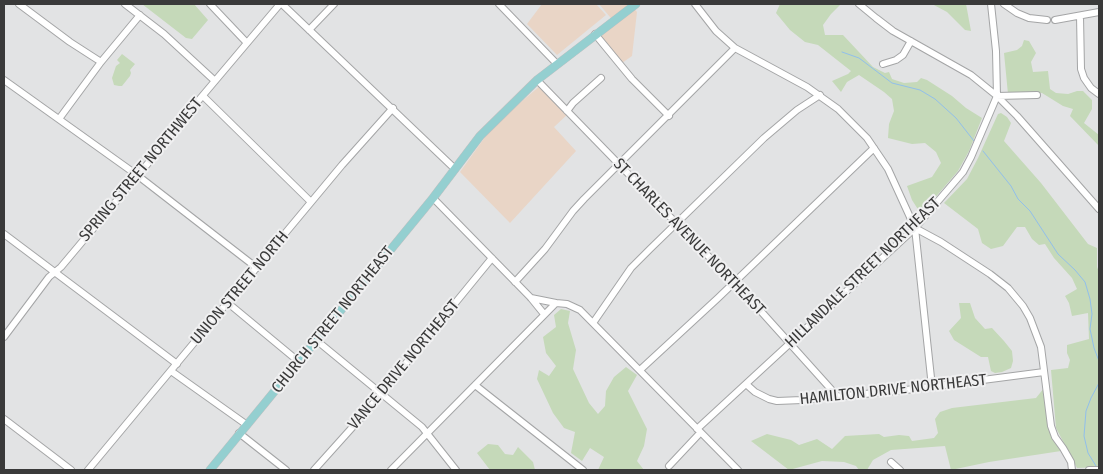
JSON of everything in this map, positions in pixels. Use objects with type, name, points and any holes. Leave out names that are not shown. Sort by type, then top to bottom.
[{"type":"main road","name":"CHURCH STREET NORTHEAST","points":[[210,470],[433,198],[480,136],[537,80],[636,4]]},
{"type":"street","points":[[19,4],[70,42],[101,62]]},
{"type":"street","points":[[125,4],[164,34],[215,81]]},
{"type":"street","points":[[210,4],[247,43]]},
{"type":"street","points":[[281,4],[393,108],[455,169]]},
{"type":"street","name":"SPRING STREET NORTHWEST","points":[[4,337],[49,278],[281,4]]},
{"type":"street","points":[[309,30],[334,4]]},
{"type":"street","points":[[499,4],[557,64]]},
{"type":"street","points":[[695,4],[716,31],[735,48],[820,95],[854,124],[874,148],[896,184],[915,228],[932,387]]},
{"type":"street","points":[[859,4],[876,18],[911,41],[971,75],[997,96],[1099,209]]},
{"type":"street","name":"HILLANDALE STREET NORTHEAST","points":[[669,466],[699,431],[746,384],[915,228],[963,172],[997,96],[992,4]]},
{"type":"street","points":[[1004,4],[1017,13],[1030,18],[1047,20]]},
{"type":"street","points":[[1055,20],[1099,12]]},
{"type":"street","points":[[59,119],[101,62],[140,15]]},
{"type":"street","points":[[1080,16],[1081,69],[1084,78],[1091,88],[1099,94]]},
{"type":"street","points":[[595,34],[632,79],[669,116]]},
{"type":"street","points":[[883,64],[896,60],[903,55],[911,41]]},
{"type":"street","points":[[515,282],[545,249],[573,211],[735,48]]},
{"type":"street","points":[[567,111],[573,103],[601,78]]},
{"type":"street","points":[[4,80],[137,175],[257,268]]},
{"type":"street","name":"ST CHARLES AVENUE NORTHEAST","points":[[537,80],[734,283],[838,397]]},
{"type":"street","points":[[593,323],[631,268],[764,138],[797,110],[820,95]]},
{"type":"street","points":[[997,96],[1037,95]]},
{"type":"street","points":[[203,96],[311,202]]},
{"type":"street","name":"UNION STREET NORTH","points":[[88,470],[311,202],[393,108]]},
{"type":"street","points":[[640,370],[734,283],[874,148]]},
{"type":"street","points":[[433,198],[531,298],[544,314]]},
{"type":"street","points":[[915,228],[942,242],[990,274],[1008,288],[1019,300],[1036,330],[1044,357],[1044,372],[1049,397],[1051,426],[1055,437],[1064,448],[1072,470]]},
{"type":"street","points":[[4,234],[176,364]]},
{"type":"street","name":"VANCE DRIVE NORTHEAST","points":[[314,470],[381,393],[492,258]]},
{"type":"street","points":[[531,298],[572,305],[593,323],[738,470]]},
{"type":"street","points":[[228,303],[298,362]]},
{"type":"street","points":[[391,470],[556,303]]},
{"type":"street","points":[[316,340],[428,432],[456,470]]},
{"type":"street","points":[[171,370],[247,425]]},
{"type":"street","name":"HAMILTON DRIVE NORTHEAST","points":[[746,384],[764,397],[777,401],[838,397],[932,387],[1044,372]]},
{"type":"street","points":[[475,385],[583,470]]},
{"type":"street","points":[[4,419],[71,470]]},
{"type":"street","points":[[239,434],[286,470]]},
{"type":"street","points":[[891,462],[900,470]]},
{"type":"street","points":[[1089,470],[1099,470]]},
{"type":"shaded area","points":[[542,4],[596,4],[606,15],[557,55],[527,24]]},
{"type":"shaded area","points":[[599,4],[630,4],[637,12],[632,56],[622,63],[599,36],[615,23]]},
{"type":"shaded area","points":[[541,85],[568,114],[554,127],[576,151],[510,223],[460,172],[493,126]]},
{"type":"green space","points":[[142,4],[194,4],[208,20],[192,39],[186,38]]},
{"type":"green space","points":[[780,4],[841,4],[823,25],[825,35],[843,35],[873,67],[885,73],[889,72],[892,79],[904,83],[917,82],[921,78],[927,80],[982,118],[969,151],[958,171],[921,214],[912,200],[907,186],[932,177],[941,163],[936,152],[925,143],[912,144],[888,138],[889,124],[894,111],[892,99],[859,75],[847,82],[841,92],[832,81],[851,71],[818,45],[805,42],[790,30],[776,13]]},
{"type":"green space","points":[[932,4],[966,4],[971,31],[965,30],[947,12]]},
{"type":"green space","points":[[1024,40],[1029,41],[1036,53],[1031,62],[1033,72],[1048,71],[1050,89],[1056,93],[1068,94],[1083,91],[1092,100],[1092,109],[1084,123],[1099,135],[1099,146],[1070,116],[1073,109],[1063,106],[1042,93],[1008,94],[1004,53],[1017,50],[1022,46]]},
{"type":"green space","points":[[122,54],[135,64],[130,70],[130,76],[122,86],[119,86],[114,85],[112,78],[116,66],[120,63],[117,60]]},
{"type":"green space","points":[[1001,113],[1011,123],[1004,141],[1041,183],[1088,244],[1097,248],[1097,267],[1099,272],[1099,467],[1077,468],[1056,428],[1051,370],[1068,368],[1070,360],[1067,353],[1067,345],[1089,339],[1088,313],[1072,316],[1065,296],[1077,289],[1072,278],[1054,258],[1045,244],[1039,245],[1032,239],[1025,227],[1017,227],[1003,246],[991,249],[982,243],[978,229],[944,203],[967,179],[998,114]]},
{"type":"green space","points":[[959,303],[970,303],[975,318],[985,329],[992,328],[1012,351],[1013,361],[1011,368],[995,373],[991,371],[988,357],[981,357],[954,340],[949,331],[961,318]]},
{"type":"green space","points":[[561,309],[570,311],[568,323],[576,350],[573,369],[589,403],[598,414],[605,406],[606,391],[614,377],[626,367],[637,375],[628,391],[647,429],[644,446],[637,461],[644,470],[598,470],[604,457],[590,448],[582,461],[571,453],[575,432],[564,428],[553,413],[537,379],[539,370],[549,376],[556,366],[546,353],[543,337],[556,327],[554,315]]},
{"type":"green space","points":[[1044,388],[1048,429],[1061,451],[951,470],[945,446],[891,450],[873,460],[867,470],[859,470],[856,466],[844,462],[822,461],[789,470],[751,441],[767,434],[791,440],[799,445],[817,439],[832,449],[845,436],[879,434],[884,437],[899,435],[909,436],[912,441],[934,438],[938,433],[935,419],[940,412],[952,408],[1036,398]]},
{"type":"green space","points":[[488,444],[498,445],[505,454],[513,455],[518,447],[533,462],[535,470],[490,470],[477,453]]},
{"type":"waterway","points":[[842,52],[859,58],[892,83],[920,90],[935,99],[956,118],[974,141]]},
{"type":"waterway","points":[[983,151],[1011,186],[1018,199],[1030,211],[1058,254],[1085,282],[1092,314],[1090,329],[1099,361]]},
{"type":"waterway","points":[[1096,466],[1088,453],[1084,436],[1086,411],[1099,383]]}]
